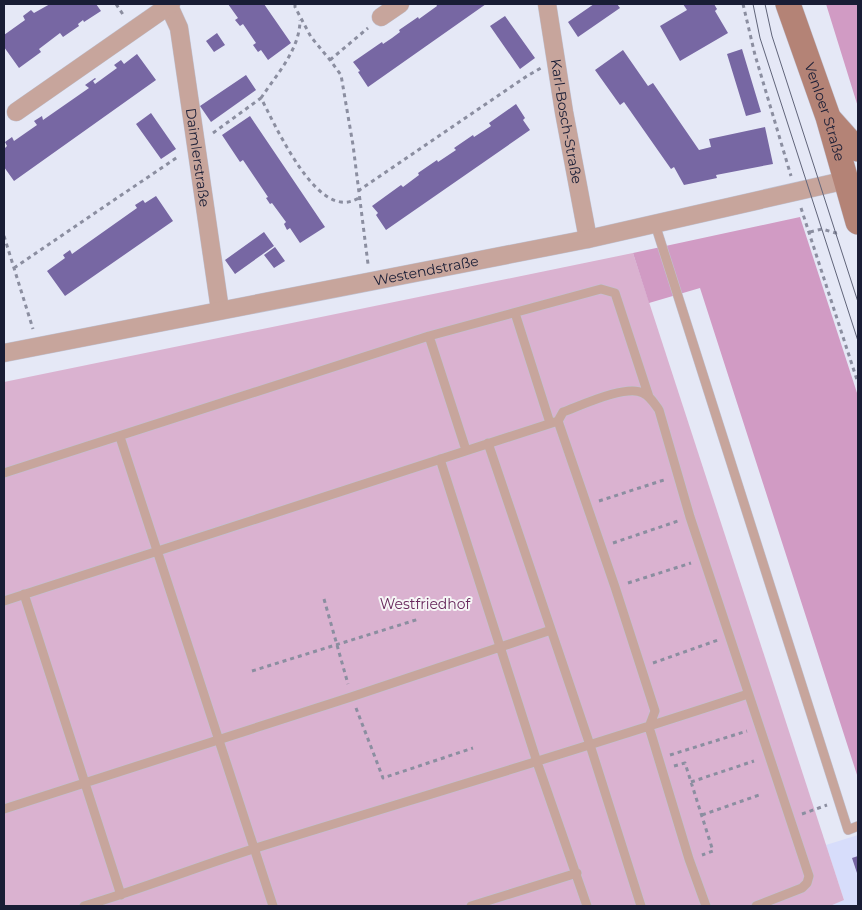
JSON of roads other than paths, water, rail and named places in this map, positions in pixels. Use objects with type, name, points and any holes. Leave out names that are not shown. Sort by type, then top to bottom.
[{"type":"main road","name":"Venloer Straße","points":[[788,4],[852,179],[858,222]]},
{"type":"main road","points":[[828,117],[858,149]]},
{"type":"street","points":[[381,17],[400,4]]},
{"type":"street","name":"Karl-Bosch-Straße","points":[[546,4],[588,239]]},
{"type":"street","name":"Daimlerstraße","points":[[16,112],[170,5],[179,28],[220,310]]},
{"type":"street","name":"Westendstraße","points":[[4,353],[588,239],[852,179]]},
{"type":"lane","points":[[655,224],[848,830],[858,826]]},
{"type":"lane","points":[[4,473],[429,336],[602,290],[615,293],[649,397]]},
{"type":"lane","points":[[515,313],[554,422],[587,505],[655,711],[649,726],[689,859],[706,906]]},
{"type":"lane","points":[[429,336],[466,450]]},
{"type":"lane","points":[[4,601],[554,422],[563,412],[621,392],[641,391],[649,397],[659,410],[690,518],[705,558],[808,876],[807,882],[802,888],[756,906]]},
{"type":"lane","points":[[120,436],[273,906]]},
{"type":"lane","points":[[488,443],[590,745],[641,906]]},
{"type":"lane","points":[[440,459],[537,762],[587,906]]},
{"type":"lane","points":[[24,594],[122,895]]},
{"type":"lane","points":[[4,809],[551,630]]},
{"type":"lane","points":[[84,906],[122,895],[254,849],[537,762],[748,694]]},
{"type":"lane","points":[[471,906],[577,873]]},
{"type":"tram line","points":[[753,4],[760,38],[858,341]]},
{"type":"tram line","points":[[765,4],[772,36],[858,302]]},
{"type":"park label","name":"Westfriedhof","points":[[425,604]]}]
